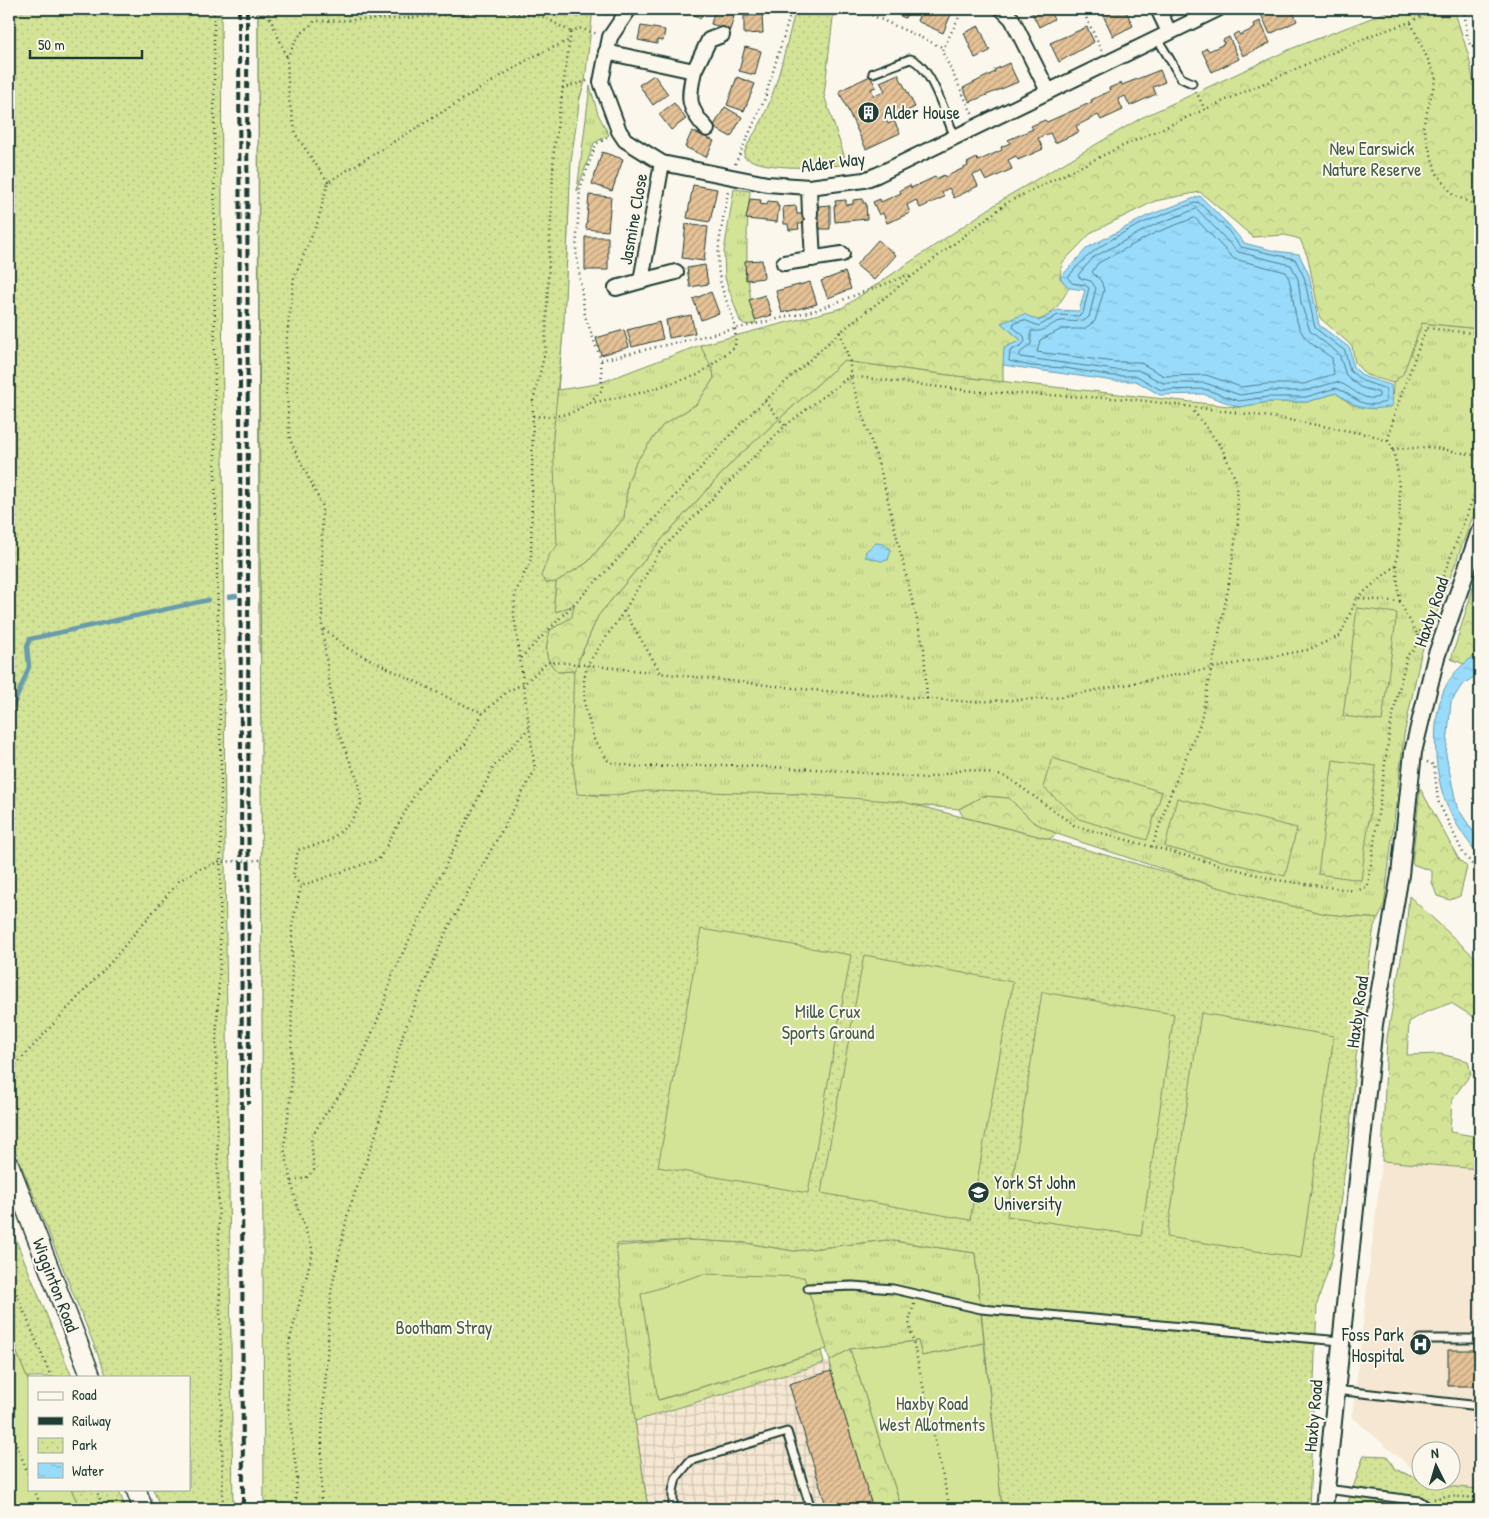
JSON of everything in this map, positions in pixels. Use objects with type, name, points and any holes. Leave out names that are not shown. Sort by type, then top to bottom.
[{"type":"main road","name":"Wigginton Road","points":[[9,1165],[92,1376]]},
{"type":"main road","points":[[136,1490],[143,1509]]},
{"type":"street","points":[[601,82],[610,37],[629,9]]},
{"type":"street","points":[[1002,9],[1012,19],[1048,91]]},
{"type":"street","points":[[1158,9],[1163,35]]},
{"type":"street","name":"Alder Way","points":[[601,82],[622,135],[662,163],[730,178],[809,187],[864,180],[1218,9]]},
{"type":"street","points":[[707,129],[694,116],[688,96],[694,71],[709,40],[722,36]]},
{"type":"street","points":[[606,52],[694,71]]},
{"type":"street","name":"Jasmine Close","points":[[641,281],[662,163]]},
{"type":"street","points":[[809,187],[813,258]]},
{"type":"street","points":[[784,263],[842,254]]},
{"type":"street","name":"Jasmine Close","points":[[616,288],[676,272]]},
{"type":"street","name":"Haxby Road","points":[[1324,1509],[1374,1024],[1400,875],[1413,752],[1436,657],[1480,531]]},
{"type":"lane","points":[[1163,35],[1181,78],[1192,83]]},
{"type":"lane","points":[[873,73],[910,59],[918,62],[938,94],[944,114],[955,137]]},
{"type":"lane","points":[[808,1288],[852,1286],[893,1290],[981,1309],[1341,1341]]},
{"type":"lane","points":[[1420,1339],[1477,1339]]},
{"type":"lane","points":[[1335,1390],[1480,1406]]},
{"type":"lane","points":[[673,1509],[673,1491],[676,1478],[690,1461],[787,1432],[811,1509]]},
{"type":"lane","points":[[1326,1489],[1423,1503],[1431,1509]]},
{"type":"path","points":[[214,9],[215,471],[221,773],[219,862],[220,962],[216,1041],[223,1509]]},
{"type":"path","points":[[266,9],[287,57],[289,100],[296,135],[328,182]]},
{"type":"path","points":[[858,9],[944,48]]},
{"type":"path","points":[[963,9],[942,51],[979,125]]},
{"type":"path","points":[[1082,9],[1107,63]]},
{"type":"path","points":[[521,658],[616,561],[745,419],[840,332],[913,278],[1008,202],[1116,149],[1372,35],[1410,22],[1437,9]]},
{"type":"path","points":[[1464,9],[1468,42],[1480,55]]},
{"type":"path","points":[[287,57],[299,36],[315,21],[393,19],[501,11],[544,17],[571,32]]},
{"type":"path","points":[[1410,22],[1436,77],[1423,127],[1436,172],[1453,195],[1474,204],[1480,204]]},
{"type":"path","points":[[571,32],[578,28],[610,37]]},
{"type":"path","points":[[321,1509],[322,1433],[331,1292],[348,1212],[375,1137],[404,1031],[446,932],[535,770],[525,683],[514,615],[514,594],[531,559],[533,401],[545,352],[554,149],[571,32]]},
{"type":"path","points":[[301,886],[293,876],[298,850],[329,841],[350,824],[361,804],[359,784],[335,724],[322,628],[322,506],[290,440],[286,344],[294,278],[318,220],[328,182],[532,56],[570,40]]},
{"type":"path","points":[[562,88],[585,81],[601,82]]},
{"type":"path","points":[[1192,83],[1205,110]]},
{"type":"path","points":[[590,403],[636,394],[698,375],[735,347],[737,329],[816,310],[906,276],[913,278]]},
{"type":"path","points":[[1388,441],[1395,412],[1426,328],[1480,334]]},
{"type":"path","points":[[840,332],[850,362],[850,376],[881,472],[924,649],[927,699]]},
{"type":"path","points":[[533,416],[555,418],[577,411],[590,403],[602,390],[601,360]]},
{"type":"path","points":[[1418,636],[1400,602],[1396,565],[1399,546],[1397,467],[1393,449],[1388,441],[1372,435],[1279,418],[1130,400],[981,392],[850,376],[785,426],[660,551],[624,611],[586,665],[584,681],[585,706],[594,739],[609,762],[638,766],[723,765],[815,769],[926,778],[968,769],[1008,777],[1074,826],[1276,880],[1357,891],[1368,886],[1390,728],[1408,655],[1414,650],[1418,636],[1427,620],[1480,480]]},
{"type":"path","points":[[765,401],[785,426]]},
{"type":"path","points":[[1152,847],[1170,794],[1200,724],[1228,590],[1238,522],[1236,483],[1222,448],[1192,409]]},
{"type":"path","points":[[1393,449],[1430,447],[1480,456]]},
{"type":"path","points":[[301,886],[379,859],[419,787],[436,768],[464,746],[483,713],[508,691],[525,683],[548,662],[566,662],[812,690],[927,699],[973,702],[1055,698],[1307,650],[1340,636],[1357,598],[1396,565]]},
{"type":"path","points":[[1357,598],[1400,602]]},
{"type":"path","points":[[624,611],[661,673]]},
{"type":"path","points":[[322,628],[347,648],[483,713]]},
{"type":"path","points":[[292,1181],[306,1178],[314,1170],[311,1138],[324,1116],[354,1076],[383,1007],[393,974],[494,766],[529,728]]},
{"type":"path","points":[[1428,762],[1434,765],[1438,801],[1463,853],[1480,874]]},
{"type":"path","points":[[9,1072],[110,963],[179,881],[197,870],[219,862],[260,860]]},
{"type":"path","points":[[295,1509],[297,1478],[288,1403],[289,1343],[313,1251],[297,1206],[284,1148],[291,1093],[292,926],[301,886]]},
{"type":"path","points":[[9,1275],[51,1376]]},
{"type":"path","points":[[919,1295],[911,1309],[909,1322],[950,1509]]},
{"type":"path","points":[[9,1426],[28,1474]]},
{"type":"path","points":[[34,1490],[42,1509]]},
{"type":"path","points":[[96,1490],[104,1509]]},
{"type":"path","points":[[1423,1503],[1446,1496],[1480,1498]]},
{"type":"shaded area","name":"Foss Park Hospital","points":[[1382,1161],[1480,1169],[1480,1509],[1346,1509],[1364,1455],[1387,1456],[1395,1469],[1412,1476],[1412,1490],[1462,1490],[1462,1440],[1412,1440],[1412,1468],[1352,1417]]},
{"type":"shaded area","points":[[830,1361],[831,1371],[873,1509],[648,1509],[635,1421]]},
{"type":"green space","points":[[9,9],[221,9],[225,862],[233,1509],[161,1509],[153,1490],[190,1490],[190,1376],[107,1376],[9,1135]]},
{"type":"green space","points":[[258,9],[267,9],[585,81],[576,117],[571,154],[558,390],[597,384],[700,345],[713,370],[714,378],[697,404],[663,425],[636,462],[628,482],[624,518],[588,562],[556,582],[554,602],[562,611],[568,607],[572,617],[550,630],[546,645],[548,662],[574,671],[598,616],[662,539],[734,460],[843,361],[980,379],[1238,407],[1269,402],[1307,402],[1336,393],[1352,405],[1392,406],[1393,383],[1403,373],[1422,323],[1480,329],[1480,498],[1421,654],[1404,735],[1384,907],[1378,919],[1324,914],[1228,891],[1057,834],[1033,822],[1009,798],[983,796],[959,809],[798,794],[577,795],[614,1161],[616,1246],[692,1240],[746,1243],[794,1251],[887,1240],[975,1253],[984,1343],[922,1356],[918,1341],[850,1349],[830,1361],[804,1277],[659,1400],[821,1351],[824,1363],[635,1421],[648,1509],[259,651]]},
{"type":"green space","points":[[258,9],[593,9],[585,81],[580,97],[571,161],[564,322],[553,437],[557,546],[549,555],[541,576],[546,583],[556,582],[554,602],[556,612],[574,605],[572,617],[550,630],[546,653],[553,667],[558,672],[574,671],[571,748],[577,794],[608,796],[646,791],[798,794],[903,802],[1049,839],[1253,897],[1326,914],[1378,919],[1374,926],[1356,1057],[1349,1139],[1333,1255],[1317,1304],[1309,1509],[1002,1509],[975,1253],[887,1240],[794,1251],[746,1243],[692,1240],[616,1244],[635,1421],[648,1509],[264,1509]]},
{"type":"green space","points":[[796,9],[834,9],[824,95],[847,164],[823,167],[794,167],[766,165],[744,157],[746,148],[762,121],[774,90]]},
{"type":"green space","name":"New Earswick Nature Reserve","points":[[1395,9],[1454,9],[1469,57],[1480,118],[1480,329],[1422,323],[1403,374],[1393,383],[1366,375],[1355,363],[1352,346],[1320,318],[1308,258],[1300,239],[1285,235],[1253,237],[1200,192],[1155,201],[1092,232],[1062,263],[1060,278],[1069,288],[1062,300],[1049,315],[1035,321],[1001,323],[1021,340],[1003,365],[1003,382],[843,361],[734,460],[662,539],[598,616],[574,671],[558,672],[553,667],[546,653],[550,630],[571,617],[574,606],[556,612],[554,602],[556,582],[588,562],[624,518],[628,482],[636,462],[663,425],[697,404],[714,378],[713,370],[700,345],[842,308],[1008,196],[1141,118],[1293,48]]},
{"type":"green space","points":[[590,86],[598,114],[609,135],[594,143],[577,191]]},
{"type":"green space","points":[[734,189],[750,191],[747,257],[749,290],[756,323],[750,325],[740,321],[725,278],[724,252]]},
{"type":"green space","points":[[1480,566],[1480,654],[1464,664],[1451,659]]},
{"type":"green space","points":[[1357,608],[1397,613],[1382,721],[1343,716]]},
{"type":"green space","points":[[1052,758],[1162,792],[1147,840],[1079,819],[1043,787]]},
{"type":"green space","points":[[1333,760],[1376,766],[1361,880],[1318,874]]},
{"type":"green space","points":[[1420,788],[1458,858],[1467,867],[1460,896],[1450,900],[1437,896],[1432,882],[1432,871],[1412,864]]},
{"type":"green space","points":[[983,796],[1009,798],[1033,822],[1057,834],[1049,839],[963,817],[959,809]]},
{"type":"green space","points":[[1177,798],[1297,828],[1285,876],[1165,847]]},
{"type":"green space","points":[[1409,896],[1480,962],[1480,1021],[1451,1003],[1426,1012],[1409,1022],[1407,1055],[1441,1054],[1468,1061],[1471,1074],[1452,1099],[1450,1132],[1480,1137],[1480,1169],[1382,1161],[1387,1038],[1406,931]]},
{"type":"green space","name":"Mille Crux Sports Ground","points":[[701,929],[851,955],[808,1193],[658,1167]]},
{"type":"green space","points":[[864,955],[1013,982],[970,1220],[821,1193]]},
{"type":"green space","points":[[1042,992],[1174,1014],[1141,1236],[1007,1216]]},
{"type":"green space","points":[[1201,1013],[1334,1036],[1301,1258],[1167,1237]]},
{"type":"green space","points":[[9,1223],[72,1376],[28,1376],[28,1380],[9,1333]]},
{"type":"green space","points":[[703,1274],[804,1277],[827,1349],[658,1400],[641,1294]]},
{"type":"green space","points":[[9,1333],[28,1380],[28,1490],[71,1490],[80,1509],[9,1509]]},
{"type":"green space","name":"Haxby Road West Allotments","points":[[918,1341],[922,1356],[984,1343],[1002,1509],[902,1509],[850,1349]]},
{"type":"green space","points":[[850,1349],[902,1509],[872,1509],[831,1371],[830,1361]]},
{"type":"green space","points":[[1364,1455],[1387,1456],[1395,1469],[1412,1476],[1412,1490],[1462,1490],[1462,1488],[1480,1489],[1480,1509],[1346,1509]]},
{"type":"green space","points":[[71,1490],[118,1490],[126,1509],[80,1509]]},
{"type":"water","points":[[1200,196],[1244,243],[1275,251],[1299,254],[1309,275],[1319,325],[1350,348],[1353,367],[1365,377],[1391,385],[1392,406],[1375,409],[1362,407],[1336,393],[1307,402],[1269,402],[1239,407],[1203,394],[1160,395],[1136,381],[1114,381],[1003,365],[1004,348],[1021,340],[1001,323],[1024,314],[1039,321],[1057,310],[1079,311],[1085,290],[1069,288],[1060,278],[1087,248],[1147,216]]},
{"type":"water","points":[[876,543],[884,544],[891,550],[888,560],[881,561],[865,557],[866,551]]},
{"type":"water","points":[[1480,652],[1480,673],[1462,685],[1451,702],[1446,755],[1457,807],[1480,842],[1480,857],[1456,823],[1444,798],[1437,767],[1435,734],[1440,703],[1450,678],[1459,668]]},
{"type":"building","points":[[687,9],[708,9],[700,19]]},
{"type":"building","points":[[715,9],[735,13],[730,30],[711,24]]},
{"type":"building","points":[[886,9],[909,9],[905,18]]},
{"type":"building","points":[[922,9],[944,9],[952,12],[943,33],[917,21]]},
{"type":"building","points":[[1030,9],[1048,9],[1054,19],[1039,27]]},
{"type":"building","points":[[1100,9],[1125,9],[1133,26],[1113,36]]},
{"type":"building","points":[[1275,9],[1292,9],[1297,21],[1270,34],[1260,12],[1265,10],[1267,13]]},
{"type":"building","points":[[762,15],[763,33],[744,34],[744,16]]},
{"type":"building","points":[[1260,21],[1270,43],[1243,56],[1233,35],[1238,32],[1240,35],[1255,28],[1254,24]]},
{"type":"building","points":[[641,26],[665,30],[663,41],[657,40],[657,44],[638,40]]},
{"type":"building","points":[[979,26],[990,51],[975,58],[964,33]]},
{"type":"building","points":[[1087,27],[1094,42],[1059,62],[1050,43]]},
{"type":"building","points":[[1229,37],[1239,59],[1212,72],[1202,51],[1207,48],[1209,51],[1224,44],[1223,40]]},
{"type":"building","points":[[745,47],[761,51],[755,75],[739,71]]},
{"type":"building","points":[[1009,63],[1018,82],[970,102],[963,88]]},
{"type":"building","points":[[1160,70],[1165,82],[1153,87],[1156,94],[1130,106],[1125,96],[1118,99],[1123,110],[1101,120],[1098,115],[1076,126],[1079,132],[1055,143],[1050,133],[1038,138],[1043,149],[1018,160],[1016,156],[1008,160],[1012,169],[986,181],[981,172],[973,175],[978,186],[954,198],[949,188],[942,192],[944,197],[920,208],[916,200],[907,205],[910,213],[887,223],[883,213],[879,215],[873,202],[880,199],[881,202],[901,193],[900,190],[910,185],[911,188],[935,177],[936,179],[944,175],[945,177],[968,166],[967,163],[977,158],[978,161],[1002,150],[1001,147],[1010,143],[1008,140],[1033,129],[1031,126],[1045,120],[1047,122],[1092,102],[1091,100],[1110,91],[1109,88]]},
{"type":"building","name":"Alder House","points":[[898,74],[915,107],[897,116],[893,109],[883,114],[888,124],[894,121],[900,133],[866,149],[839,91],[870,76],[876,87],[871,89],[874,96],[885,91],[880,82]]},
{"type":"building","points":[[654,75],[668,94],[653,105],[639,85]]},
{"type":"building","points":[[737,77],[755,84],[744,111],[727,105]]},
{"type":"building","points":[[674,103],[686,119],[671,130],[659,114]]},
{"type":"building","points":[[725,107],[742,117],[731,137],[713,127]]},
{"type":"building","points":[[692,131],[714,141],[706,157],[685,147]]},
{"type":"building","points":[[602,152],[623,159],[612,191],[592,184]]},
{"type":"building","points":[[693,185],[717,189],[710,222],[687,218]]},
{"type":"building","points":[[589,195],[611,197],[608,231],[586,229]]},
{"type":"building","points":[[750,199],[761,200],[760,204],[767,205],[768,201],[777,202],[777,206],[779,206],[777,222],[746,219]]},
{"type":"building","points":[[863,199],[863,203],[866,203],[867,219],[835,222],[835,201],[846,200],[846,205],[853,204],[853,200]]},
{"type":"building","points":[[830,205],[830,229],[820,229],[819,223],[798,224],[799,229],[789,230],[788,224],[784,224],[783,207],[796,206],[797,214],[810,214],[818,213],[818,206]]},
{"type":"building","points":[[686,224],[708,227],[704,261],[682,258]]},
{"type":"building","points":[[585,237],[608,237],[608,270],[585,270]]},
{"type":"building","points":[[878,240],[896,255],[874,280],[856,265]]},
{"type":"building","points":[[762,260],[764,278],[746,280],[745,261]]},
{"type":"building","points":[[705,265],[708,284],[690,287],[687,268]]},
{"type":"building","points":[[845,272],[851,289],[828,298],[821,281]]},
{"type":"building","points":[[810,282],[817,304],[782,313],[776,291]]},
{"type":"building","points":[[711,292],[719,313],[701,320],[693,299]]},
{"type":"building","points":[[765,295],[772,315],[755,320],[749,300]]},
{"type":"building","points":[[691,315],[695,333],[669,338],[666,320]]},
{"type":"building","points":[[659,322],[663,339],[632,347],[627,330]]},
{"type":"building","points":[[624,330],[629,347],[601,355],[596,338]]},
{"type":"building","points":[[1448,1350],[1480,1350],[1480,1386],[1448,1386]]},
{"type":"building","points":[[831,1371],[873,1509],[827,1509],[789,1384]]},
{"type":"waterway","points":[[229,597],[236,596]]},
{"type":"waterway","points":[[9,717],[29,667],[27,646],[30,639],[208,600]]},
{"type":"railway","points":[[239,9],[243,1509]]},
{"type":"railway","points":[[247,9],[249,1104]]},
{"type":"place","name":"Alder House","points":[[868,112]]},
{"type":"place","name":"York St John University","points":[[978,1192]]},
{"type":"place","name":"Foss Park Hospital","points":[[1420,1344]]},
{"type":"park label","name":"Bootham Stray","points":[[444,1327]]}]
